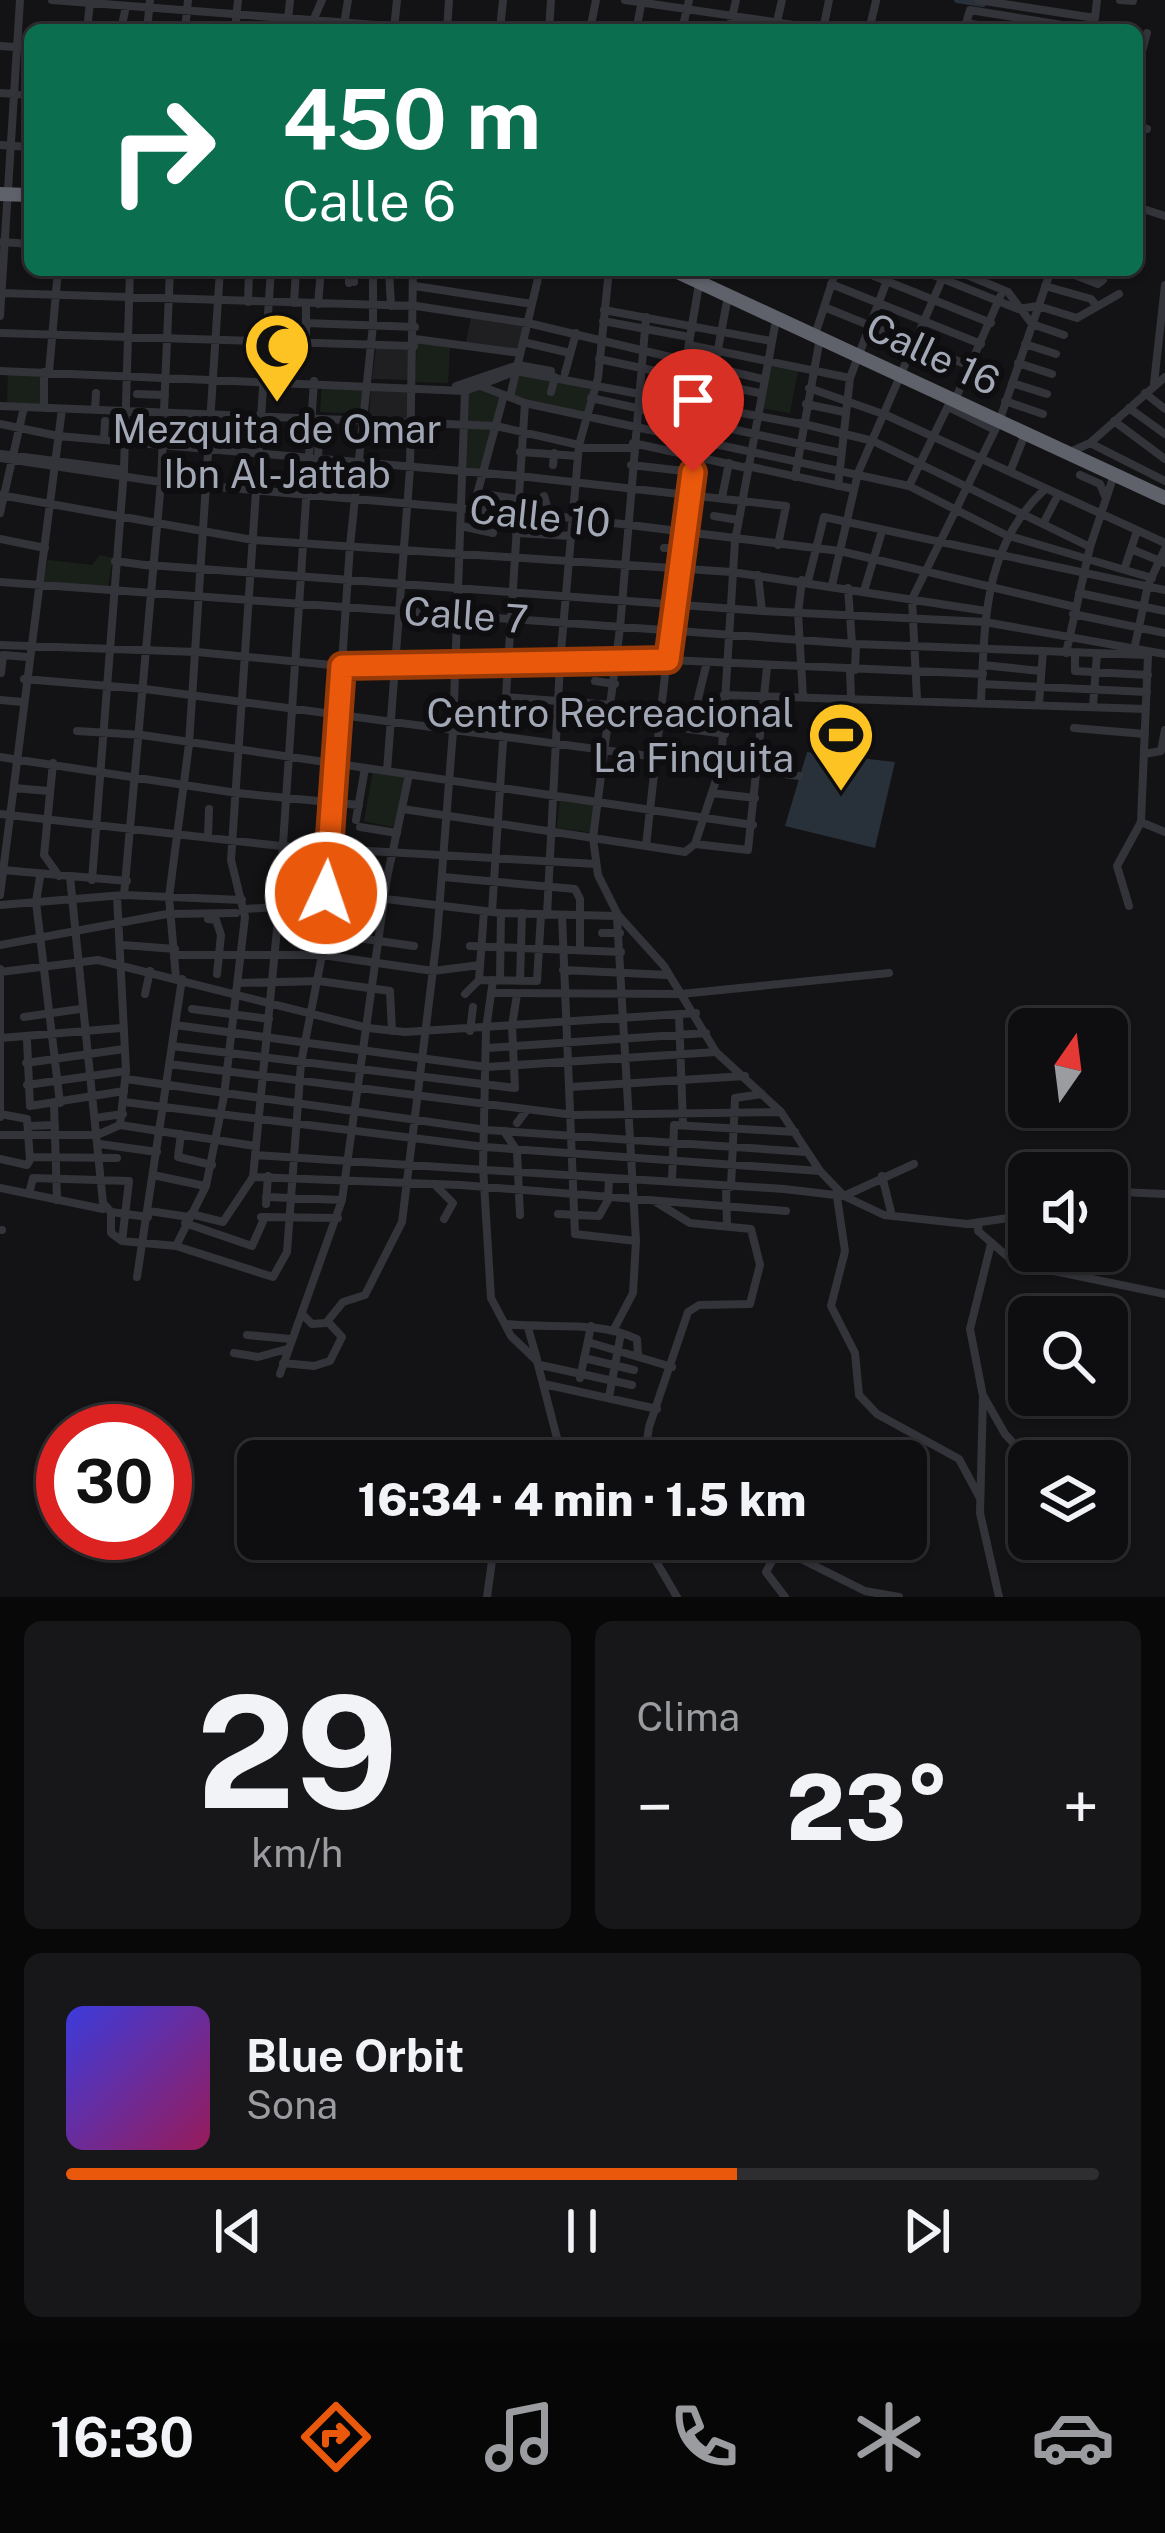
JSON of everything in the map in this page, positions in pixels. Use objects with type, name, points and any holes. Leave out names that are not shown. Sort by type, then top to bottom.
[{"type":"highway","name":"Calle 16","points":[[686,276],[902,376],[997,426],[1080,456],[1110,485],[1154,482],[1165,498]]},
{"type":"street","points":[[0,316],[5,144],[18,0]]},
{"type":"street","points":[[52,0],[188,5],[335,24]]},
{"type":"street","points":[[235,24],[238,0]]},
{"type":"street","points":[[287,24],[290,0]]},
{"type":"street","points":[[312,24],[322,0]]},
{"type":"street","points":[[625,0],[688,4],[769,24]]},
{"type":"street","points":[[730,24],[736,0]]},
{"type":"street","points":[[825,24],[830,0]]},
{"type":"street","points":[[978,0],[1095,18],[1096,0]]},
{"type":"street","points":[[1055,12],[1057,0]]},
{"type":"street","points":[[1120,0],[1133,1]]},
{"type":"street","points":[[122,24],[126,6]]},
{"type":"street","points":[[966,24],[970,10],[1063,24]]},
{"type":"street","points":[[826,13],[842,16]]},
{"type":"street","points":[[1025,24],[1027,17]]},
{"type":"street","points":[[1143,48],[1147,33]]},
{"type":"street","points":[[0,46],[24,48]]},
{"type":"street","points":[[0,93],[24,95]]},
{"type":"street","points":[[44,408],[57,276]]},
{"type":"street","points":[[92,880],[126,443],[130,276]]},
{"type":"street","points":[[99,1140],[122,1119],[126,1075],[121,1028],[121,895],[127,881],[139,776],[161,482],[170,276]]},
{"type":"street","points":[[137,1277],[179,979],[181,950],[169,917],[170,897],[197,652],[220,276]]},
{"type":"street","points":[[248,302],[249,276]]},
{"type":"street","points":[[176,1246],[212,1165],[243,957],[233,838],[272,276]]},
{"type":"street","points":[[294,303],[296,276]]},
{"type":"street","points":[[318,304],[321,276]]},
{"type":"street","points":[[352,276],[352,282]]},
{"type":"street","points":[[53,764],[44,855],[65,877],[74,900],[80,1009],[110,1231],[122,1241],[176,1246],[273,1276],[287,1252],[304,1042],[322,955],[350,547],[373,325],[373,276]]},
{"type":"street","points":[[390,276],[392,306]]},
{"type":"street","points":[[386,772],[410,469],[414,276]]},
{"type":"street","points":[[302,1314],[313,1325],[328,1322],[343,1302],[366,1293],[400,1227],[443,874],[461,526],[478,493],[517,368],[539,276]]},
{"type":"street","points":[[479,980],[535,982],[548,874],[578,450],[597,380],[608,276]]},
{"type":"street","points":[[796,477],[817,337],[834,276]]},
{"type":"street","points":[[874,276],[991,323]]},
{"type":"street","points":[[838,486],[850,378],[889,276]]},
{"type":"street","points":[[832,585],[858,473],[943,276]]},
{"type":"street","points":[[948,276],[1018,309],[1038,306],[1077,318],[1119,294]]},
{"type":"street","points":[[970,276],[1003,290],[1032,324],[1064,335]]},
{"type":"street","points":[[917,699],[912,599],[997,426],[1049,276]]},
{"type":"street","points":[[1077,276],[1097,284],[1103,280]]},
{"type":"street","points":[[671,450],[699,282]]},
{"type":"street","points":[[831,284],[981,344]]},
{"type":"street","points":[[1165,285],[1157,384],[1165,409]]},
{"type":"street","points":[[320,286],[334,287]]},
{"type":"street","points":[[416,286],[532,304]]},
{"type":"street","points":[[1045,286],[1091,299],[1096,305]]},
{"type":"street","points":[[909,486],[1003,290]]},
{"type":"street","points":[[0,293],[416,306],[576,333],[762,379]]},
{"type":"street","points":[[470,314],[473,295]]},
{"type":"street","points":[[646,846],[677,567],[728,296]]},
{"type":"street","points":[[307,303],[306,323],[316,358]]},
{"type":"street","points":[[824,307],[970,366]]},
{"type":"street","points":[[603,315],[721,329],[771,341]]},
{"type":"street","points":[[403,809],[685,852],[695,844],[721,765],[727,604],[759,393],[776,317]]},
{"type":"street","points":[[306,323],[415,327]]},
{"type":"street","points":[[646,323],[717,350],[850,378]]},
{"type":"street","points":[[646,323],[608,750],[593,838],[597,870],[618,915],[669,975],[716,1052],[781,1112],[840,1197],[845,1251],[831,1306],[855,1353],[860,1396],[877,1414],[926,1438],[966,1469],[983,1474]]},
{"type":"street","points":[[0,333],[415,342],[570,353]]},
{"type":"street","points":[[551,392],[576,333]]},
{"type":"street","points":[[1025,344],[1056,354]]},
{"type":"street","points":[[599,358],[759,393]]},
{"type":"street","points":[[1018,363],[1052,374]]},
{"type":"street","points":[[471,386],[517,368],[597,380],[873,441],[1165,590]]},
{"type":"street","points":[[0,371],[471,386],[526,403],[909,486],[1006,535],[1089,551]]},
{"type":"street","points":[[0,1188],[126,1215],[220,1223],[253,1177],[278,913],[314,381]]},
{"type":"street","points":[[1012,383],[1047,394]]},
{"type":"street","points":[[1080,456],[1157,384]]},
{"type":"street","points":[[467,509],[460,471],[471,386]]},
{"type":"street","points":[[3,497],[254,540],[624,563],[805,580],[912,599],[1134,650],[1150,582],[1165,546],[934,436],[846,398],[809,388]]},
{"type":"street","points":[[95,409],[96,393]]},
{"type":"street","points":[[137,394],[164,395]]},
{"type":"street","points":[[591,398],[841,453]]},
{"type":"street","points":[[1005,401],[1043,414]]},
{"type":"street","points":[[465,994],[479,980],[492,912],[526,403]]},
{"type":"street","points":[[806,404],[844,412]]},
{"type":"street","points":[[0,406],[496,426],[522,429],[578,450]]},
{"type":"street","points":[[0,513],[24,407]]},
{"type":"street","points":[[1129,408],[1165,434]]},
{"type":"street","points":[[0,895],[5,815],[14,788],[24,679],[58,465],[62,409]]},
{"type":"street","points":[[104,439],[105,421]]},
{"type":"street","points":[[1080,456],[1154,482],[1165,461],[1114,422]]},
{"type":"street","points":[[140,423],[140,442]]},
{"type":"street","points":[[0,424],[126,443],[519,476],[786,506],[778,545]]},
{"type":"street","points":[[1010,472],[1025,434]]},
{"type":"street","points":[[61,436],[163,446]]},
{"type":"street","points":[[311,458],[319,440]]},
{"type":"street","points":[[520,452],[604,452],[633,445],[854,489]]},
{"type":"street","points":[[553,465],[554,453]]},
{"type":"street","name":"Calle 10","points":[[0,456],[161,482],[573,518],[840,551],[1165,633]]},
{"type":"street","points":[[1074,687],[1069,636],[1110,485],[1100,484],[1080,456]]},
{"type":"street","points":[[773,472],[776,458]]},
{"type":"street","points":[[722,498],[730,464]]},
{"type":"street","points":[[631,466],[693,472]]},
{"type":"street","points":[[981,700],[989,585],[997,555],[1020,512],[1046,489]]},
{"type":"street","points":[[478,493],[518,499]]},
{"type":"street","points":[[1043,524],[1058,495]]},
{"type":"street","points":[[544,496],[550,516]]},
{"type":"street","points":[[714,516],[738,520]]},
{"type":"street","points":[[803,697],[798,614],[824,517],[1083,574],[1150,582]]},
{"type":"street","points":[[461,526],[494,533]]},
{"type":"street","points":[[864,591],[882,531]]},
{"type":"street","points":[[1125,567],[1137,531]]},
{"type":"street","points":[[516,533],[571,536]]},
{"type":"street","points":[[0,539],[45,548]]},
{"type":"street","points":[[664,548],[680,548]]},
{"type":"street","points":[[1131,549],[1162,561]]},
{"type":"street","points":[[115,561],[727,604],[798,614],[986,616]]},
{"type":"street","points":[[758,574],[762,611]]},
{"type":"street","name":"Calle 7","points":[[0,582],[854,644],[1165,654]]},
{"type":"street","points":[[848,588],[854,644],[850,697]]},
{"type":"street","points":[[1078,593],[1165,611]]},
{"type":"street","points":[[0,645],[28,651]]},
{"type":"street","points":[[1,673],[3,656],[109,649],[342,666],[668,660],[983,674],[1041,670]]},
{"type":"street","points":[[1039,703],[1043,651]]},
{"type":"street","points":[[1129,906],[1118,866],[1141,822],[1148,652]]},
{"type":"street","points":[[1093,706],[1096,654]]},
{"type":"street","points":[[691,728],[707,662]]},
{"type":"street","points":[[695,844],[745,852],[753,825],[767,667]]},
{"type":"street","points":[[1076,671],[1148,675]]},
{"type":"street","points":[[983,674],[1039,684],[1148,692]]},
{"type":"street","points":[[24,679],[145,689],[799,776]]},
{"type":"street","points":[[595,681],[614,684]]},
{"type":"street","points":[[724,695],[1146,709]]},
{"type":"street","points":[[505,697],[611,705]]},
{"type":"street","points":[[0,700],[22,702]]},
{"type":"street","points":[[609,718],[725,734]]},
{"type":"street","points":[[1074,728],[1144,734]]},
{"type":"street","points":[[1144,759],[1161,751],[1165,730]]},
{"type":"street","points":[[77,731],[142,735],[287,760],[753,825]]},
{"type":"street","points":[[0,757],[237,794],[359,805]]},
{"type":"street","points":[[365,768],[358,824],[397,833]]},
{"type":"street","points":[[328,1322],[342,1337],[330,1361],[281,1368],[342,1200],[391,862],[409,775]]},
{"type":"street","points":[[14,788],[50,791]]},
{"type":"street","points":[[712,793],[755,798]]},
{"type":"street","points":[[0,801],[12,802]]},
{"type":"street","points":[[208,836],[209,809]]},
{"type":"street","points":[[5,815],[233,838],[391,862],[444,857],[495,874],[548,874],[577,890],[580,950]]},
{"type":"street","points":[[1141,822],[1165,832]]},
{"type":"street","points":[[2,870],[40,877],[127,881]]},
{"type":"street","points":[[443,874],[597,870]]},
{"type":"street","points":[[40,877],[36,902],[56,1080],[56,1200]]},
{"type":"street","points":[[327,878],[345,878]]},
{"type":"street","points":[[0,905],[121,895],[278,913]]},
{"type":"street","points":[[326,898],[386,899],[492,912],[618,915]]},
{"type":"street","points":[[0,945],[120,924],[242,910]]},
{"type":"street","points":[[492,912],[500,947],[486,1029],[488,1107],[483,1167],[491,1298],[505,1324],[538,1363],[632,1385]]},
{"type":"street","points":[[325,913],[336,915]]},
{"type":"street","points":[[520,981],[522,913]]},
{"type":"street","points":[[562,915],[577,1236],[636,1240]]},
{"type":"street","points":[[609,1397],[617,1332],[634,1293],[636,1240],[618,915]]},
{"type":"street","points":[[203,920],[217,921],[217,974]]},
{"type":"street","points":[[323,933],[414,946]]},
{"type":"street","points":[[602,933],[620,933]]},
{"type":"street","points":[[123,945],[220,957],[322,955],[433,971],[480,965]]},
{"type":"street","points":[[470,946],[620,952]]},
{"type":"street","points":[[55,1125],[0,1115],[0,971],[79,959],[122,964],[238,988],[368,1028],[425,1033],[696,1013]]},
{"type":"street","points":[[562,970],[669,975]]},
{"type":"street","points":[[145,994],[150,971]]},
{"type":"street","points":[[491,994],[681,994],[889,973]]},
{"type":"street","points":[[238,988],[319,981],[374,988],[393,994],[392,1031]]},
{"type":"street","points":[[414,1001],[443,994]]},
{"type":"street","points":[[172,1046],[515,1088],[512,1026],[517,994]]},
{"type":"street","points":[[470,1031],[473,1007]]},
{"type":"street","points":[[24,1017],[80,1009]]},
{"type":"street","points":[[192,1009],[269,1019]]},
{"type":"street","points":[[672,1181],[673,1144],[684,1112],[679,1015]]},
{"type":"street","points":[[438,1032],[450,1017]]},
{"type":"street","points":[[175,1025],[487,1067],[716,1052]]},
{"type":"street","points":[[2,1038],[27,1040],[121,1028]]},
{"type":"street","points":[[487,1048],[706,1033]]},
{"type":"street","points":[[27,1040],[29,1105],[124,1096],[259,1123],[485,1148],[820,1172]]},
{"type":"street","points":[[26,1063],[124,1049]]},
{"type":"street","points":[[169,1064],[520,1111],[574,1115],[781,1112]]},
{"type":"street","points":[[2,1081],[126,1075],[224,1096],[487,1130],[517,1128],[806,1152]]},
{"type":"street","points":[[572,1087],[746,1076]]},
{"type":"street","points":[[727,1225],[736,1096],[764,1094]]},
{"type":"street","points":[[517,1128],[520,1111]]},
{"type":"street","points":[[95,1118],[122,1119],[295,1159],[408,1161],[672,1181],[840,1197],[892,1216],[978,1227],[1008,1220]]},
{"type":"street","points":[[25,1122],[28,1161]]},
{"type":"street","points":[[678,1125],[795,1132]]},
{"type":"street","points":[[504,1131],[517,1150],[520,1215]]},
{"type":"street","points":[[181,1134],[178,1157],[212,1165]]},
{"type":"street","points":[[0,1135],[99,1140],[157,1152]]},
{"type":"street","points":[[0,1159],[117,1158]]},
{"type":"street","points":[[840,1197],[914,1164]]},
{"type":"street","points":[[154,1175],[206,1186]]},
{"type":"street","points":[[268,1176],[266,1200],[342,1200]]},
{"type":"street","points":[[883,1176],[892,1216]]},
{"type":"street","points":[[253,1177],[430,1183],[786,1211]]},
{"type":"street","points":[[558,1214],[598,1221],[608,1198],[609,1178]]},
{"type":"street","points":[[29,1195],[32,1179],[124,1180],[130,1183],[122,1241]]},
{"type":"street","points":[[430,1183],[453,1203]]},
{"type":"street","points":[[444,1219],[454,1194],[468,1186]]},
{"type":"street","points":[[1128,1192],[1165,1194]]},
{"type":"street","points":[[649,1440],[691,1308],[750,1304],[760,1265],[751,1229],[686,1222],[655,1202]]},
{"type":"street","points":[[188,1218],[230,1239],[255,1244],[263,1216],[338,1218]]},
{"type":"street","points":[[978,1227],[1015,1263],[1165,1294]]},
{"type":"street","points":[[223,1260],[230,1239]]},
{"type":"street","points":[[980,1498],[983,1396],[970,1329],[991,1244]]},
{"type":"street","points":[[505,1324],[617,1332],[638,1339],[638,1354]]},
{"type":"street","points":[[527,1327],[558,1440]]},
{"type":"street","points":[[577,1390],[591,1327]]},
{"type":"street","points":[[247,1335],[289,1344]]},
{"type":"street","points":[[588,1342],[672,1367]]},
{"type":"street","points":[[234,1353],[258,1357],[289,1344]]},
{"type":"street","points":[[584,1358],[634,1370]]},
{"type":"street","points":[[544,1384],[657,1408]]},
{"type":"street","points":[[983,1396],[1011,1440]]},
{"type":"street","points":[[966,1469],[980,1498],[999,1597]]},
{"type":"street","points":[[785,1597],[766,1572],[779,1548],[865,1591],[899,1597]]},
{"type":"street","points":[[487,1597],[492,1560]]},
{"type":"street","points":[[655,1560],[677,1597]]},
{"type":"shaded area","points":[[471,317],[525,325],[517,349],[466,342]]},
{"type":"shaded area","points":[[417,342],[450,346],[448,383],[415,382]]},
{"type":"shaded area","points":[[376,348],[409,349],[408,380],[372,379]]},
{"type":"shaded area","points":[[769,365],[798,371],[790,413],[760,408]]},
{"type":"shaded area","points":[[8,372],[43,373],[42,404],[7,403]]},
{"type":"shaded area","points":[[519,374],[593,385],[585,413],[511,395]]},
{"type":"shaded area","points":[[322,385],[366,386],[365,414],[320,412]]},
{"type":"shaded area","points":[[371,389],[408,391],[407,418],[369,416]]},
{"type":"shaded area","points":[[479,389],[501,397],[484,473],[462,467],[468,391]]},
{"type":"shaded area","points":[[100,555],[113,558],[108,587],[43,585],[48,560],[92,565]]},
{"type":"shaded area","name":"Centro Recreacional La Finquita","points":[[807,752],[895,762],[875,848],[785,826]]},
{"type":"shaded area","points":[[373,771],[407,777],[397,828],[364,821]]},
{"type":"shaded area","points":[[560,796],[601,803],[597,833],[557,828]]},
{"type":"waterway","points":[[957,0],[983,4]]},
{"type":"place","name":"Mezquita de Omar Ibn Al-Jattab","points":[[277,405]]},
{"type":"place","name":"Centro Recreacional La Finquita","points":[[841,794]]},
{"type":"route","points":[[326,893],[342,666],[668,660],[672,601],[693,472]]}]
